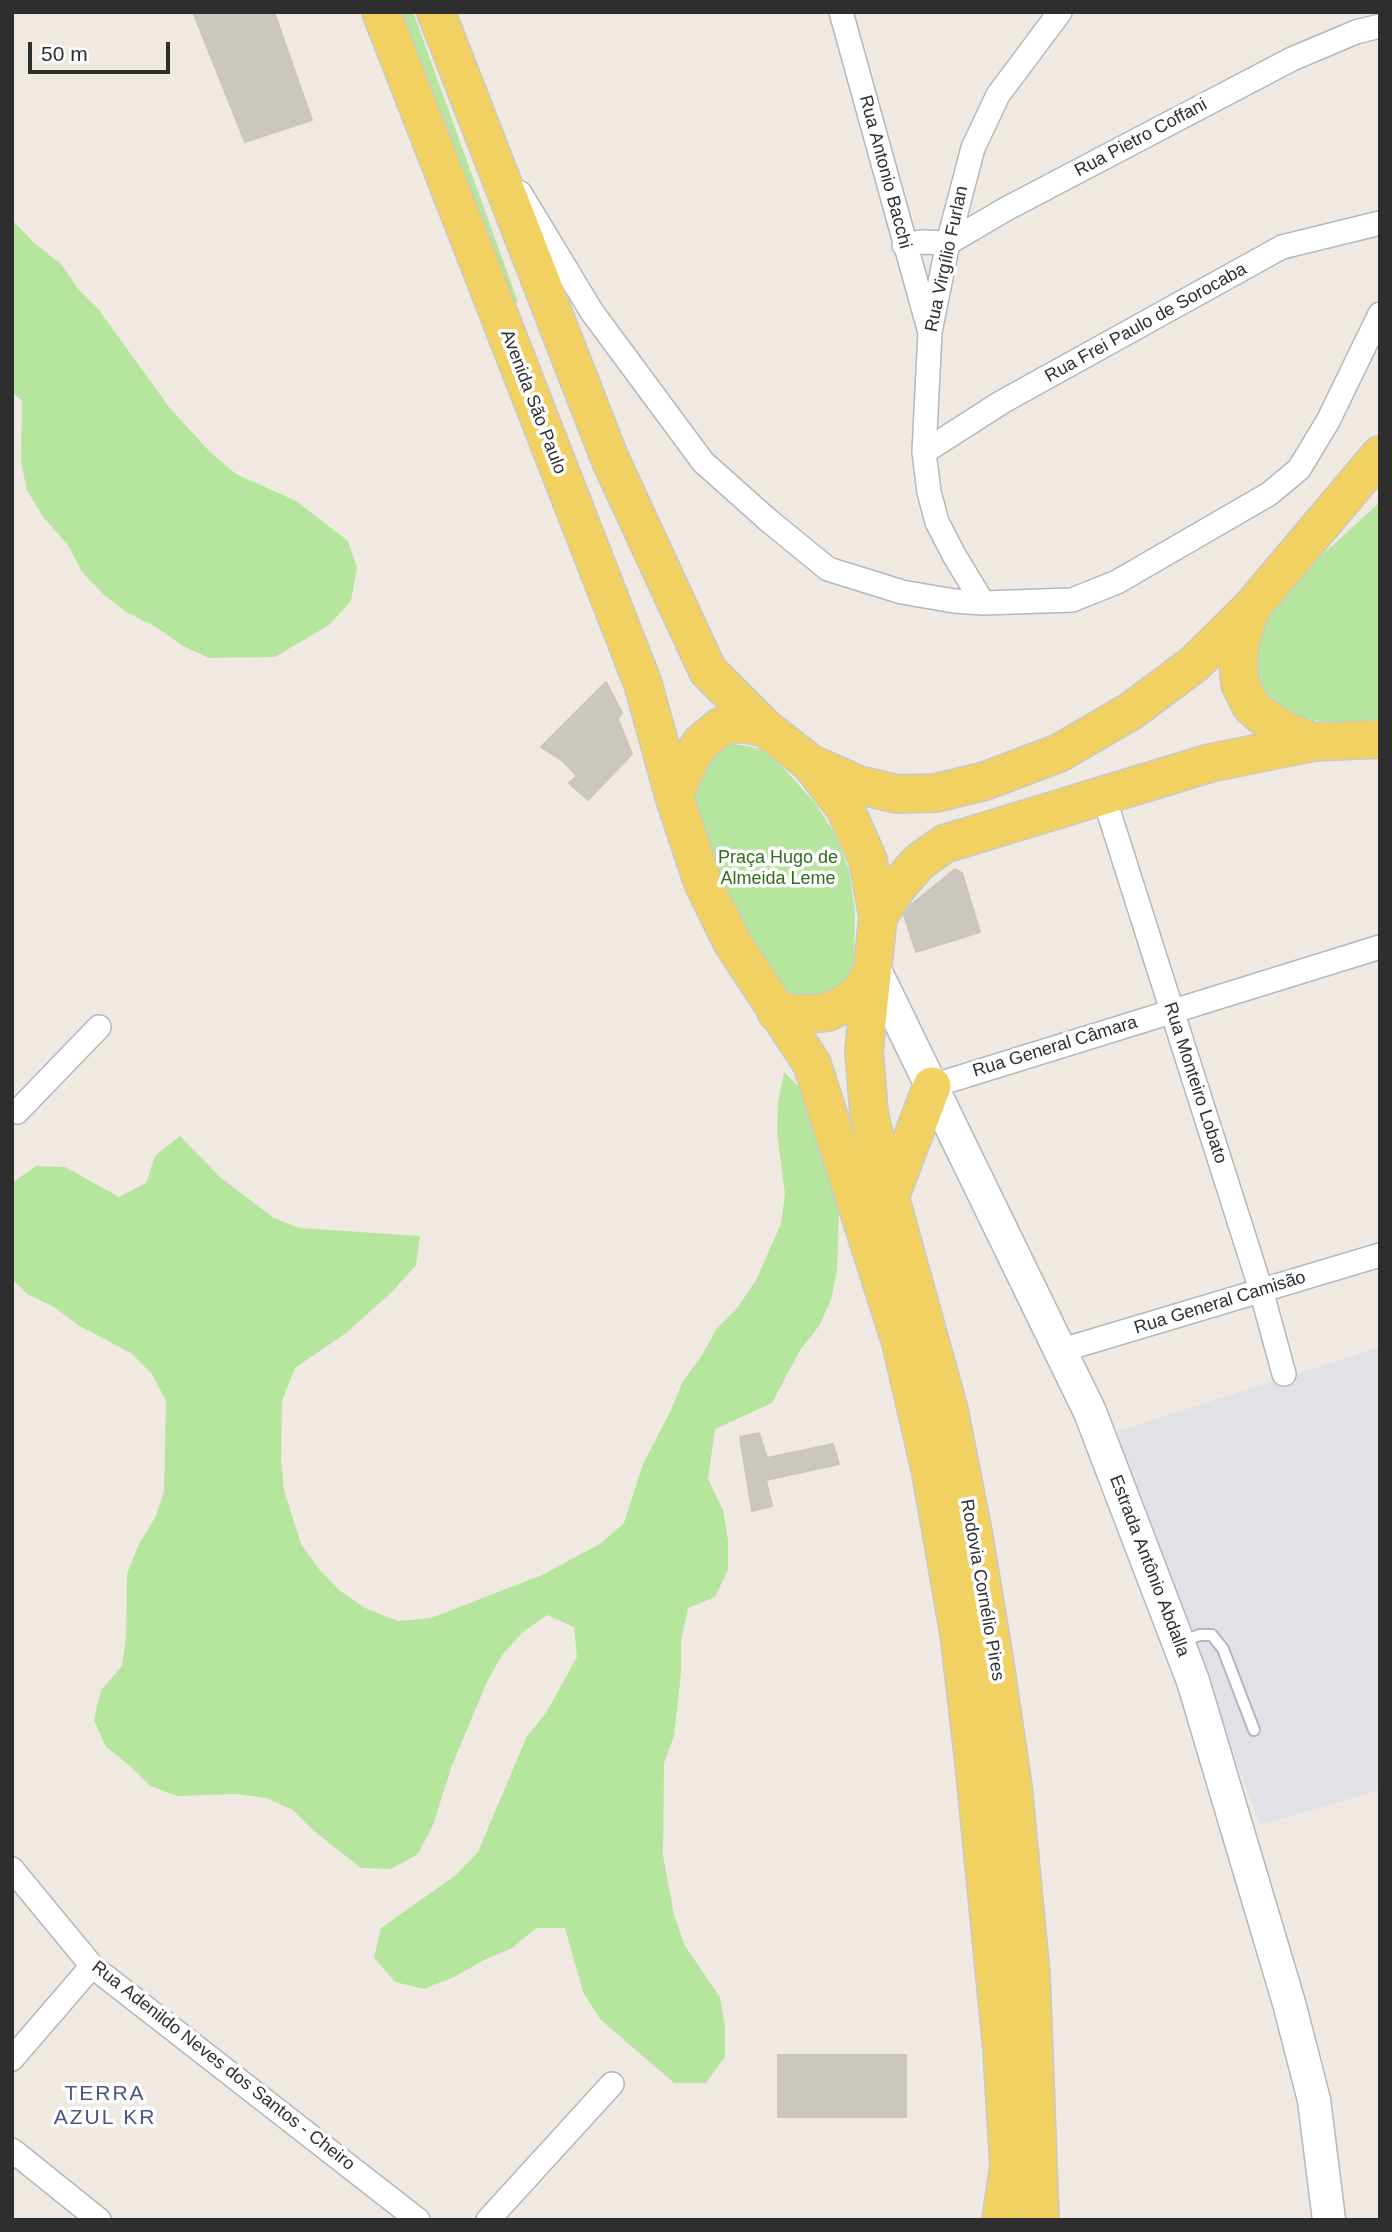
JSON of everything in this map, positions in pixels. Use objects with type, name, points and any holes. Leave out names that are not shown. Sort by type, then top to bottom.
[{"type":"main road","name":"Avenida São Paulo","points":[[381,12],[643,684],[674,796],[703,883],[732,942],[776,1012]]},
{"type":"main road","points":[[436,12],[610,459],[699,653],[708,671],[765,728],[810,763],[859,785],[897,794],[936,793],[985,781],[1059,753],[1131,711],[1194,664],[1251,608],[1365,484],[1380,455]]},
{"type":"main road","points":[[1251,608],[1241,639],[1238,661],[1240,684],[1251,706],[1261,715],[1285,731],[1314,742]]},
{"type":"main road","points":[[674,796],[690,759],[701,743],[720,727],[742,723],[765,728]]},
{"type":"main road","points":[[878,917],[898,886],[919,862],[944,844],[1209,763],[1314,742],[1380,739]]},
{"type":"main road","points":[[810,763],[845,808],[869,860],[878,917]]},
{"type":"main road","name":"Rodovia Cornélio Pires","points":[[878,917],[864,1051],[869,1113],[949,1410],[996,1671],[1013,1787],[1031,1975],[1040,2220]]},
{"type":"main road","points":[[776,1012],[828,1012],[861,991],[872,969]]},
{"type":"main road","name":"Rodovia Cornélio Pires","points":[[776,1012],[812,1064],[901,1343],[930,1473],[959,1633],[1002,2049],[1009,2166],[1001,2220]]},
{"type":"main road","points":[[890,1197],[932,1086]]},
{"type":"street","name":"Rua Antonio Bacchi","points":[[841,12],[930,332]]},
{"type":"street","name":"Rua Virgílio Furlan","points":[[983,603],[937,522],[929,492],[924,452],[930,332],[948,243],[973,148],[998,95],[1060,12]]},
{"type":"street","name":"Rua Pietro Coffani","points":[[904,245],[921,242],[948,243],[1006,209],[1292,59],[1356,32],[1380,26]]},
{"type":"street","points":[[479,124],[592,312],[704,462],[768,520],[828,569],[902,592],[983,603],[1072,600],[1117,582],[1269,494],[1299,469],[1328,421],[1380,314]]},
{"type":"street","name":"Rua Frei Paulo de Sorocaba","points":[[924,452],[1002,402],[1282,247],[1380,223]]},
{"type":"street","name":"Rua Monteiro Lobato","points":[[1103,794],[1261,1290],[1284,1374]]},
{"type":"street","name":"Rua General Câmara","points":[[932,1086],[1380,947]]},
{"type":"street","name":"Estrada Antônio Abdalla","points":[[872,969],[932,1086],[1090,1412],[1193,1681],[1289,2003],[1314,2100],[1330,2213]]},
{"type":"street","points":[[15,1112],[99,1027]]},
{"type":"street","name":"Rua General Camisão","points":[[1059,1351],[1380,1255]]},
{"type":"street","name":"Rua Adenildo Neves dos Santos - Cheiro","points":[[12,1868],[92,1966],[418,2220]]},
{"type":"street","points":[[12,2059],[92,1966]]},
{"type":"street","points":[[488,2220],[612,2084]]},
{"type":"street","points":[[12,2150],[99,2220]]},
{"type":"lane","points":[[1178,1642],[1200,1635],[1212,1635],[1223,1649],[1254,1730]]},
{"type":"shaded area","points":[[1380,1347],[1380,1790],[1260,1825],[1112,1433]]},
{"type":"green space","points":[[398,12],[413,12],[518,302],[510,305]]},
{"type":"green space","points":[[12,220],[34,243],[61,264],[78,289],[99,310],[169,407],[210,452],[236,474],[296,501],[348,541],[357,568],[351,601],[329,625],[275,657],[209,658],[183,646],[156,627],[126,612],[103,594],[82,572],[68,545],[44,518],[27,491],[21,461],[22,401],[12,392]]},
{"type":"green space","points":[[1380,502],[1380,726],[1351,728],[1288,714],[1264,697],[1252,680],[1267,605]]},
{"type":"green space","name":"Praça Hugo de Almeida Leme","points":[[723,744],[763,750],[815,803],[835,834],[849,870],[855,910],[854,960],[848,980],[834,996],[792,1005],[738,937],[691,801],[692,766]]},
{"type":"green space","points":[[784,1072],[805,1093],[828,1147],[839,1210],[837,1270],[831,1300],[819,1326],[800,1350],[772,1403],[715,1429],[708,1479],[723,1510],[728,1540],[728,1570],[715,1597],[688,1608],[681,1641],[681,1674],[674,1736],[664,1763],[663,1855],[674,1915],[685,1946],[720,1997],[725,2027],[725,2057],[706,2083],[674,2083],[600,2019],[583,1992],[565,1928],[536,1928],[512,1948],[424,1989],[395,1982],[374,1958],[381,1928],[456,1875],[478,1852],[527,1736],[546,1713],[577,1657],[574,1627],[547,1615],[523,1632],[502,1655],[487,1682],[452,1765],[433,1825],[418,1854],[391,1869],[361,1868],[314,1831],[293,1810],[266,1798],[236,1794],[177,1796],[150,1786],[106,1747],[94,1720],[101,1690],[122,1666],[126,1637],[127,1574],[139,1544],[155,1518],[164,1491],[166,1401],[152,1374],[131,1353],[27,1294],[12,1279],[12,1183],[36,1166],[65,1167],[119,1197],[146,1183],[155,1156],[180,1136],[221,1178],[274,1218],[300,1228],[420,1236],[416,1265],[392,1292],[346,1333],[295,1368],[282,1401],[281,1460],[284,1490],[301,1544],[318,1568],[339,1590],[365,1608],[398,1621],[431,1618],[542,1575],[600,1544],[624,1523],[643,1464],[683,1381],[701,1357],[717,1328],[738,1307],[756,1280],[781,1224],[785,1194],[777,1132],[778,1102]]},
{"type":"building","points":[[193,12],[274,12],[312,120],[245,142]]},
{"type":"building","points":[[606,682],[622,713],[618,719],[632,754],[588,800],[569,783],[577,776],[563,761],[541,747]]},
{"type":"building","points":[[955,869],[962,873],[980,932],[916,952],[904,915],[911,905]]},
{"type":"building","points":[[759,1433],[767,1458],[833,1444],[839,1464],[766,1480],[772,1506],[752,1511],[740,1437]]},
{"type":"building","points":[[778,2055],[906,2055],[906,2117],[778,2117]]},
{"type":"district","name":"TERRA AZUL KR","points":[[105,2106]]}]
